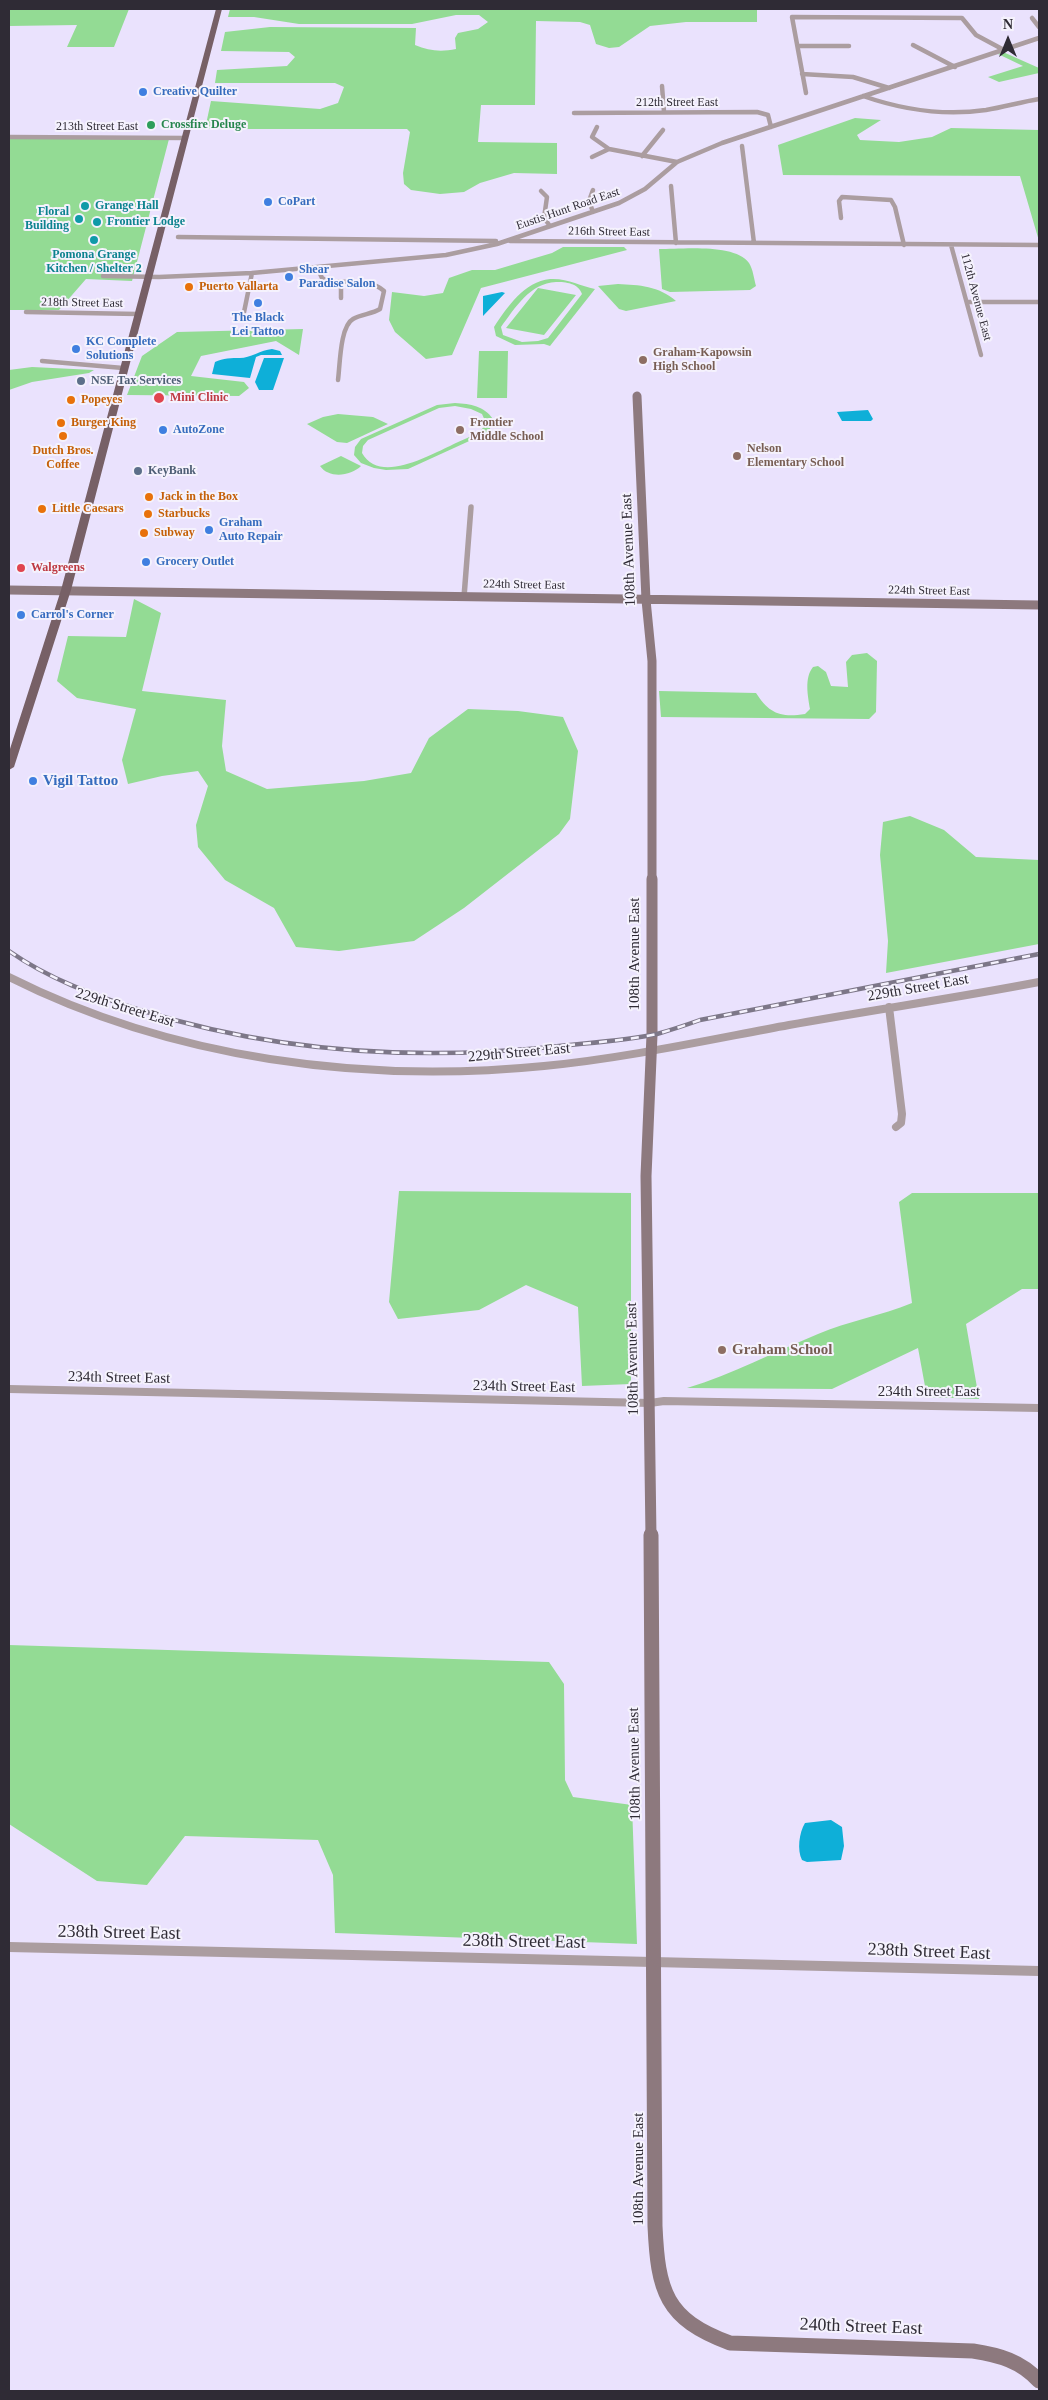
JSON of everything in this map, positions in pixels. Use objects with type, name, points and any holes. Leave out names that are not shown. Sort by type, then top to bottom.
[{"type":"main road","points":[[9,768],[66,590],[219,9]]},
{"type":"street","points":[[806,93],[792,17],[962,18],[976,35],[1004,50]]},
{"type":"street","points":[[1032,18],[1039,27]]},
{"type":"street","name":"Eustis Hunt Road East","points":[[104,276],[148,277],[252,273],[446,255],[476,249],[593,212],[637,194],[677,162],[722,143],[1039,38]]},
{"type":"street","points":[[913,45],[955,67]]},
{"type":"street","points":[[798,46],[849,46]]},
{"type":"street","points":[[802,74],[853,77],[889,88]]},
{"type":"street","points":[[662,86],[664,112]]},
{"type":"street","points":[[863,96],[895,107],[947,112],[984,110],[1039,99]]},
{"type":"street","name":"212th Street East","points":[[574,113],[757,112],[768,115],[772,127]]},
{"type":"street","points":[[597,127],[592,137],[609,149],[677,162]]},
{"type":"street","points":[[642,156],[664,130]]},
{"type":"street","name":"213th Street East","points":[[9,136],[184,138]]},
{"type":"street","points":[[742,146],[754,243]]},
{"type":"street","points":[[592,157],[609,149]]},
{"type":"street","points":[[671,186],[674,190],[672,209],[676,243]]},
{"type":"street","points":[[593,190],[589,201],[593,212]]},
{"type":"street","points":[[541,192],[547,197],[544,218],[550,226]]},
{"type":"street","points":[[842,218],[839,201],[842,197],[891,200],[896,207],[904,245]]},
{"type":"street","name":"216th Street East","points":[[178,237],[1039,245]]},
{"type":"street","name":"112th Avenue East","points":[[952,245],[981,355]]},
{"type":"street","points":[[317,267],[322,278],[340,283],[362,282],[377,285],[384,291],[380,310],[356,318],[347,324],[338,380]]},
{"type":"street","points":[[243,317],[252,273]]},
{"type":"street","points":[[340,283],[341,298]]},
{"type":"street","points":[[967,302],[1039,302]]},
{"type":"street","name":"218th Street East","points":[[26,312],[138,314]]},
{"type":"street","points":[[42,361],[73,366],[123,368]]},
{"type":"street","name":"108th Avenue East","points":[[637,396],[652,696],[652,1034],[646,1176],[650,1403],[650,1685],[656,2246],[666,2297],[679,2318]]},
{"type":"street","points":[[464,597],[471,507]]},
{"type":"street","name":"224th Street East","points":[[9,590],[1039,605]]},
{"type":"street","name":"229th Street East","points":[[9,977],[70,1006],[228,1051],[313,1064],[399,1071],[465,1072],[543,1066],[650,1050],[1039,982]]},
{"type":"street","points":[[889,1007],[902,1114],[901,1123],[896,1127]]},
{"type":"street","name":"234th Street East","points":[[9,1389],[650,1403],[766,1402],[823,1406],[1039,1408]]},
{"type":"street","name":"238th Street East","points":[[9,1947],[1039,1971]]},
{"type":"street","name":"240th Street East","points":[[679,2318],[708,2337],[730,2343],[941,2350],[991,2354],[1020,2364],[1032,2372],[1039,2381]]},
{"type":"green space","points":[[9,9],[129,9],[114,47],[67,47],[77,25],[9,26]]},
{"type":"green space","points":[[230,9],[757,9],[757,22],[686,22],[650,26],[619,47],[609,48],[596,44],[590,25],[580,22],[536,21],[535,105],[481,105],[478,142],[557,143],[557,174],[514,173],[480,183],[464,192],[440,194],[411,190],[404,184],[403,173],[410,132],[407,129],[205,129],[211,101],[320,109],[338,103],[344,87],[335,83],[215,83],[217,70],[287,66],[295,57],[289,52],[221,51],[225,32],[270,27],[416,28],[415,45],[430,50],[445,50],[456,49],[455,38],[458,33],[478,29],[488,22],[479,15],[456,15],[412,24],[299,24],[254,17],[228,17]]},
{"type":"green space","points":[[1003,52],[1039,68],[1039,73],[999,82],[988,77],[1023,66],[998,54]]},
{"type":"green space","points":[[855,118],[881,120],[857,135],[860,140],[899,142],[932,137],[951,128],[1039,130],[1039,241],[1020,176],[783,175],[778,145]]},
{"type":"green space","points":[[9,139],[169,139],[132,281],[86,279],[59,310],[9,310]]},
{"type":"green space","points":[[563,247],[624,247],[627,250],[481,288],[452,355],[426,359],[395,332],[389,320],[392,292],[424,296],[443,293],[449,278],[472,270],[495,270],[552,253]]},
{"type":"green space","points":[[707,248],[732,252],[749,263],[756,286],[750,290],[670,292],[662,289],[659,249]]},
{"type":"green space","points":[[550,279],[563,280],[595,289],[550,346],[544,344],[515,345],[496,336],[494,327],[511,303],[525,290],[541,281]],"holes":[[[556,282],[575,285],[582,294],[548,338],[522,342],[503,335],[501,327],[524,298],[538,287]]]},
{"type":"green space","points":[[618,284],[656,289],[676,301],[626,311],[619,309],[598,286]]},
{"type":"green space","points":[[538,288],[576,295],[544,335],[506,328]]},
{"type":"green space","points":[[303,329],[299,355],[276,341],[201,356],[191,376],[244,382],[249,388],[239,396],[127,395],[142,356],[177,332]]},
{"type":"green space","points":[[479,351],[508,351],[507,398],[477,398]]},
{"type":"green space","points":[[32,367],[94,370],[89,373],[32,382],[9,390],[9,370]]},
{"type":"green space","points":[[461,403],[481,408],[493,419],[489,432],[408,469],[386,470],[374,468],[361,463],[354,455],[355,447],[361,439],[437,405]],"holes":[[[455,406],[471,409],[482,414],[486,423],[484,427],[468,438],[417,461],[392,467],[380,466],[370,462],[362,453],[363,446],[368,440],[439,408]]]},
{"type":"green space","points":[[338,414],[373,417],[388,424],[347,443],[337,442],[307,424],[323,417]]},
{"type":"green space","points":[[341,456],[361,466],[352,472],[340,475],[329,473],[320,466]]},
{"type":"green space","points":[[134,599],[161,613],[142,691],[226,700],[222,746],[226,771],[267,789],[364,781],[411,773],[429,738],[468,709],[518,711],[563,717],[578,751],[570,819],[559,834],[464,908],[414,941],[339,951],[296,947],[274,908],[225,880],[198,847],[196,825],[208,786],[198,771],[162,776],[128,784],[122,760],[136,709],[77,698],[57,681],[68,636],[126,637]]},
{"type":"green space","points":[[867,653],[877,661],[876,712],[869,719],[661,717],[659,691],[756,693],[766,705],[776,712],[789,715],[805,714],[810,709],[808,676],[813,667],[818,666],[826,672],[831,686],[848,687],[846,662],[852,655]]},
{"type":"green space","points":[[910,816],[944,830],[976,857],[1039,860],[1039,944],[886,973],[888,941],[880,855],[883,822]]},
{"type":"green space","points":[[399,1191],[631,1193],[631,1384],[582,1386],[578,1307],[526,1285],[479,1310],[398,1319],[389,1302]]},
{"type":"green space","points":[[912,1193],[1039,1193],[1039,1289],[1022,1289],[966,1324],[979,1399],[927,1397],[918,1348],[832,1389],[687,1388],[737,1370],[829,1329],[912,1303],[899,1202]]},
{"type":"green space","points":[[9,1645],[549,1662],[564,1684],[565,1780],[573,1797],[632,1805],[637,1944],[335,1933],[333,1875],[318,1840],[185,1836],[147,1885],[97,1881],[9,1824]]},
{"type":"water","points":[[505,293],[483,316],[483,296]]},
{"type":"water","points":[[272,349],[280,351],[282,355],[261,355],[256,357],[250,378],[212,374],[215,362],[228,358],[244,358]]},
{"type":"water","points":[[264,358],[284,358],[273,390],[259,390],[255,382]]},
{"type":"water","points":[[868,410],[873,419],[871,421],[842,421],[837,412]]},
{"type":"water","points":[[831,1820],[842,1827],[844,1846],[841,1860],[807,1862],[802,1860],[799,1842],[805,1823]]},
{"type":"railway","points":[[9,951],[40,970],[88,992],[140,1010],[190,1024],[292,1044],[395,1053],[499,1051],[618,1040],[657,1034],[700,1020],[1039,954]]},
{"type":"place","name":"Creative Quilter","points":[[143,92]]},
{"type":"place","name":"Crossfire Deluge","points":[[151,125]]},
{"type":"place","name":"CoPart","points":[[268,202]]},
{"type":"place","name":"Grange Hall","points":[[85,206]]},
{"type":"place","name":"Floral Building","points":[[79,219]]},
{"type":"place","name":"Frontier Lodge","points":[[97,222]]},
{"type":"place","name":"Pomona Grange Kitchen / Shelter 2","points":[[94,240]]},
{"type":"place","name":"Shear Paradise Salon","points":[[289,277]]},
{"type":"place","name":"Puerto Vallarta","points":[[189,287]]},
{"type":"place","name":"The Black Lei Tattoo","points":[[258,303]]},
{"type":"place","name":"KC Complete Solutions","points":[[76,349]]},
{"type":"place","name":"Graham-Kapowsin High School","points":[[643,360]]},
{"type":"place","name":"NSE Tax Services","points":[[81,381]]},
{"type":"place","name":"Mini Clinic","points":[[159,398]]},
{"type":"place","name":"Popeyes","points":[[71,400]]},
{"type":"place","name":"Burger King","points":[[61,423]]},
{"type":"place","name":"AutoZone","points":[[163,430]]},
{"type":"place","name":"Frontier Middle School","points":[[460,430]]},
{"type":"place","name":"Dutch Bros. Coffee","points":[[63,436]]},
{"type":"place","name":"Nelson Elementary School","points":[[737,456]]},
{"type":"place","name":"KeyBank","points":[[138,471]]},
{"type":"place","name":"Jack in the Box","points":[[149,497]]},
{"type":"place","name":"Little Caesars","points":[[42,509]]},
{"type":"place","name":"Starbucks","points":[[148,514]]},
{"type":"place","name":"Graham Auto Repair","points":[[209,530]]},
{"type":"place","name":"Subway","points":[[144,533]]},
{"type":"place","name":"Grocery Outlet","points":[[146,562]]},
{"type":"place","name":"Walgreens","points":[[21,568]]},
{"type":"place","name":"Carrol's Corner","points":[[21,615]]},
{"type":"place","name":"Vigil Tattoo","points":[[33,781]]},
{"type":"place","name":"Graham School","points":[[722,1350]]}]
